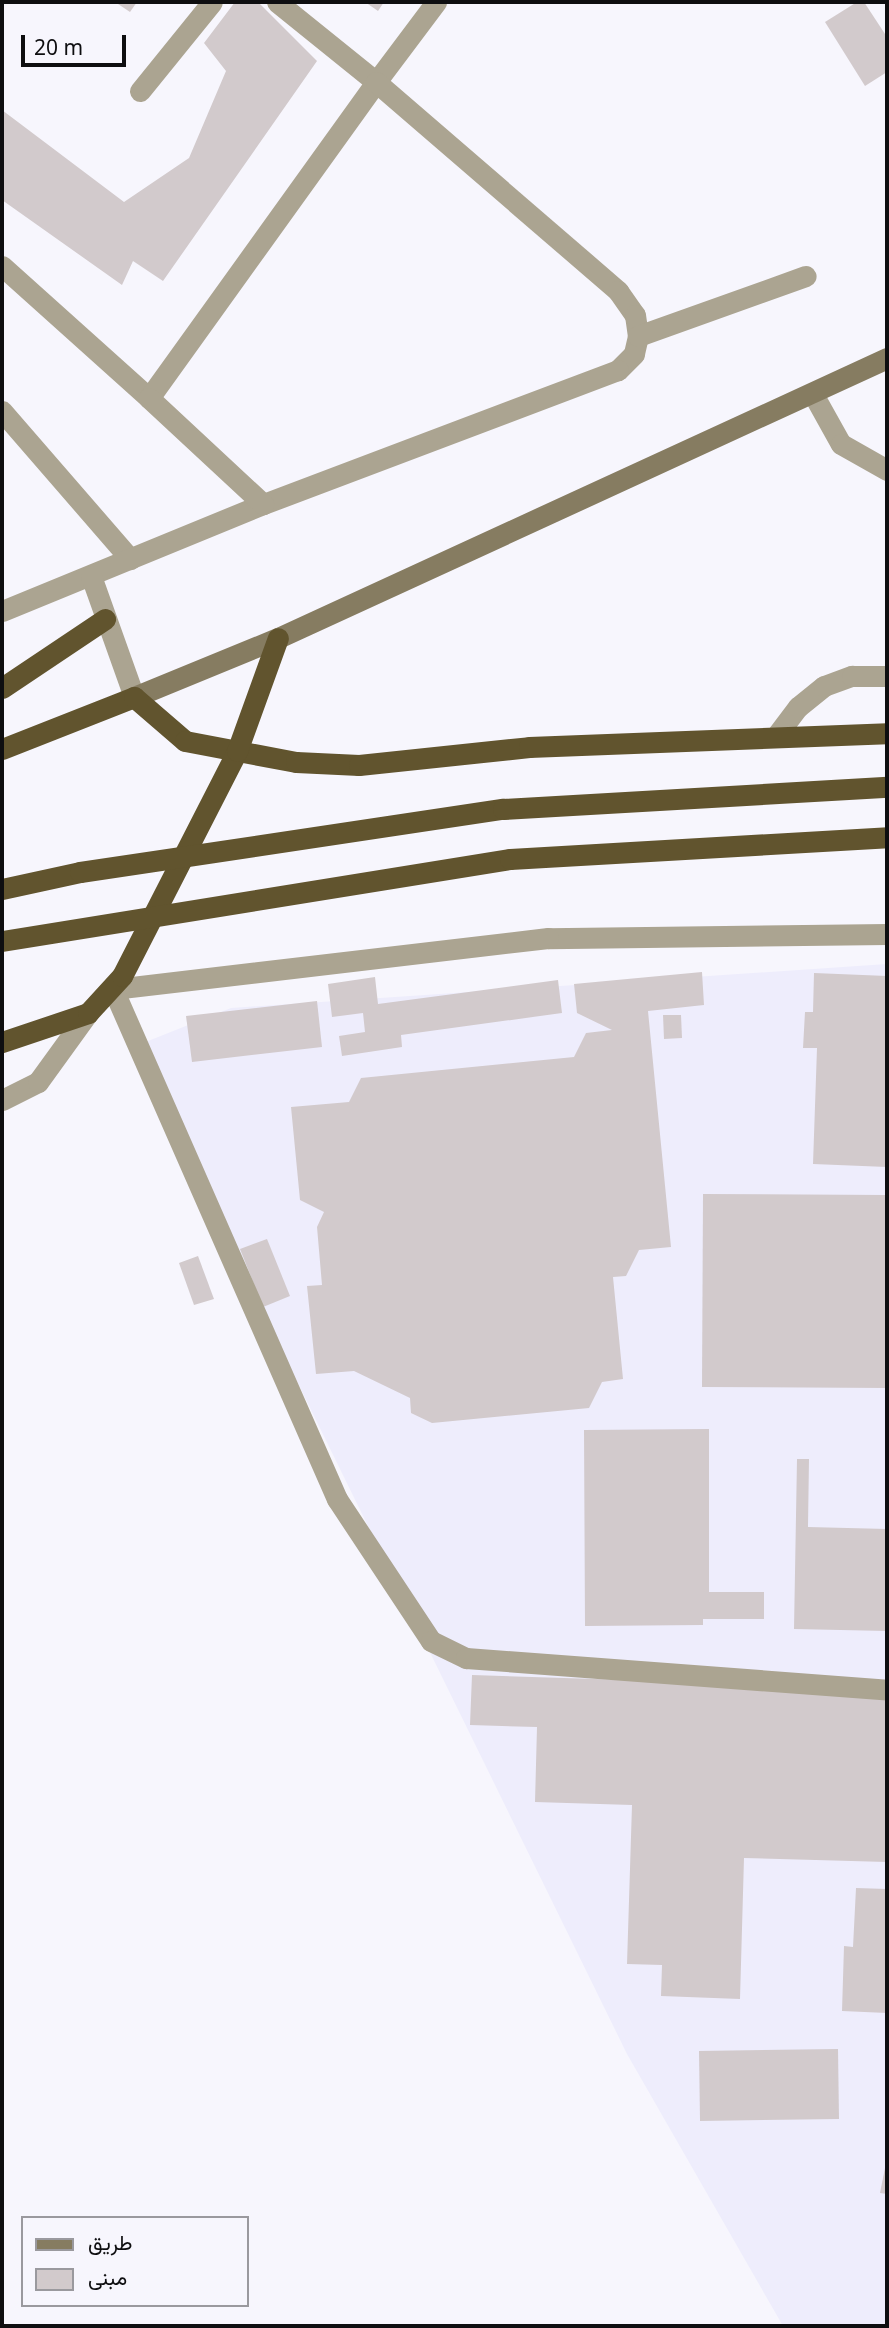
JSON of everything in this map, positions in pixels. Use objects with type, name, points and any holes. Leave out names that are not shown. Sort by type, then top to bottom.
[{"type":"highway","points":[[2,688],[105,619]]},
{"type":"highway","points":[[2,1042],[88,1013],[113,989],[237,751],[278,638]]},
{"type":"highway","points":[[2,750],[134,697],[185,741],[296,762],[359,765],[529,747],[887,733]]},
{"type":"highway","points":[[2,889],[80,872],[503,808],[887,787]]},
{"type":"highway","points":[[2,941],[510,859],[887,837]]},
{"type":"main road","points":[[134,697],[278,638],[887,358]]},
{"type":"street","points":[[140,91],[212,2]]},
{"type":"street","points":[[6,607],[91,576],[263,504],[618,370],[634,354],[638,335],[635,315],[618,291],[376,82],[277,2]]},
{"type":"street","points":[[149,398],[436,2]]},
{"type":"street","points":[[2,266],[263,504]]},
{"type":"street","points":[[638,335],[806,276]]},
{"type":"street","points":[[813,394],[841,444],[887,470]]},
{"type":"street","points":[[2,411],[131,559]]},
{"type":"street","points":[[91,576],[134,697]]},
{"type":"street","points":[[776,736],[798,707],[824,687],[852,676],[887,676]]},
{"type":"street","points":[[887,934],[548,938],[113,989],[337,1499],[431,1641],[466,1658],[887,1690]]},
{"type":"street","points":[[2,1100],[38,1082],[88,1013]]},
{"type":"shaded area","points":[[887,964],[887,2326],[783,2326],[627,2054],[133,1047],[231,1008]]},
{"type":"building","points":[[115,2],[137,2],[130,12]]},
{"type":"building","points":[[235,2],[258,2],[317,61],[163,281],[133,261],[122,285],[2,200],[2,110],[124,202],[189,158],[226,71],[204,43]]},
{"type":"building","points":[[365,2],[384,2],[378,11]]},
{"type":"building","points":[[857,2],[864,2],[887,37],[887,72],[865,86],[825,22]]},
{"type":"building","points":[[702,972],[704,1005],[648,1011],[671,1247],[639,1250],[626,1276],[613,1277],[623,1379],[602,1382],[589,1408],[432,1423],[411,1413],[410,1398],[354,1371],[316,1374],[307,1286],[322,1285],[317,1227],[324,1212],[300,1200],[291,1107],[349,1102],[361,1078],[574,1057],[586,1033],[612,1030],[577,1013],[574,984]]},
{"type":"building","points":[[814,973],[887,976],[887,1167],[813,1164],[817,1048],[803,1048],[805,1012],[813,1012]]},
{"type":"building","points":[[375,977],[378,1004],[558,980],[562,1013],[401,1035],[402,1047],[342,1056],[339,1036],[365,1032],[363,1013],[332,1017],[328,984]]},
{"type":"building","points":[[317,1001],[322,1047],[192,1062],[186,1016]]},
{"type":"building","points":[[663,1015],[681,1015],[682,1038],[664,1039]]},
{"type":"building","points":[[703,1194],[886,1195],[887,1388],[702,1387]]},
{"type":"building","points":[[267,1239],[290,1296],[263,1307],[240,1249]]},
{"type":"building","points":[[198,1256],[214,1299],[194,1305],[179,1263]]},
{"type":"building","points":[[709,1429],[709,1592],[764,1592],[764,1619],[703,1619],[703,1625],[585,1626],[584,1430]]},
{"type":"building","points":[[797,1459],[809,1459],[808,1527],[887,1529],[887,1631],[794,1629]]},
{"type":"building","points":[[472,1675],[887,1688],[887,1862],[744,1858],[740,1999],[661,1996],[662,1965],[627,1964],[632,1805],[535,1802],[537,1727],[470,1725]]},
{"type":"building","points":[[856,1888],[887,1889],[887,2013],[842,2011],[844,1946],[853,1947]]},
{"type":"building","points":[[838,2049],[839,2119],[700,2121],[699,2051]]},
{"type":"building","points":[[887,2158],[887,2194],[880,2193]]}]
